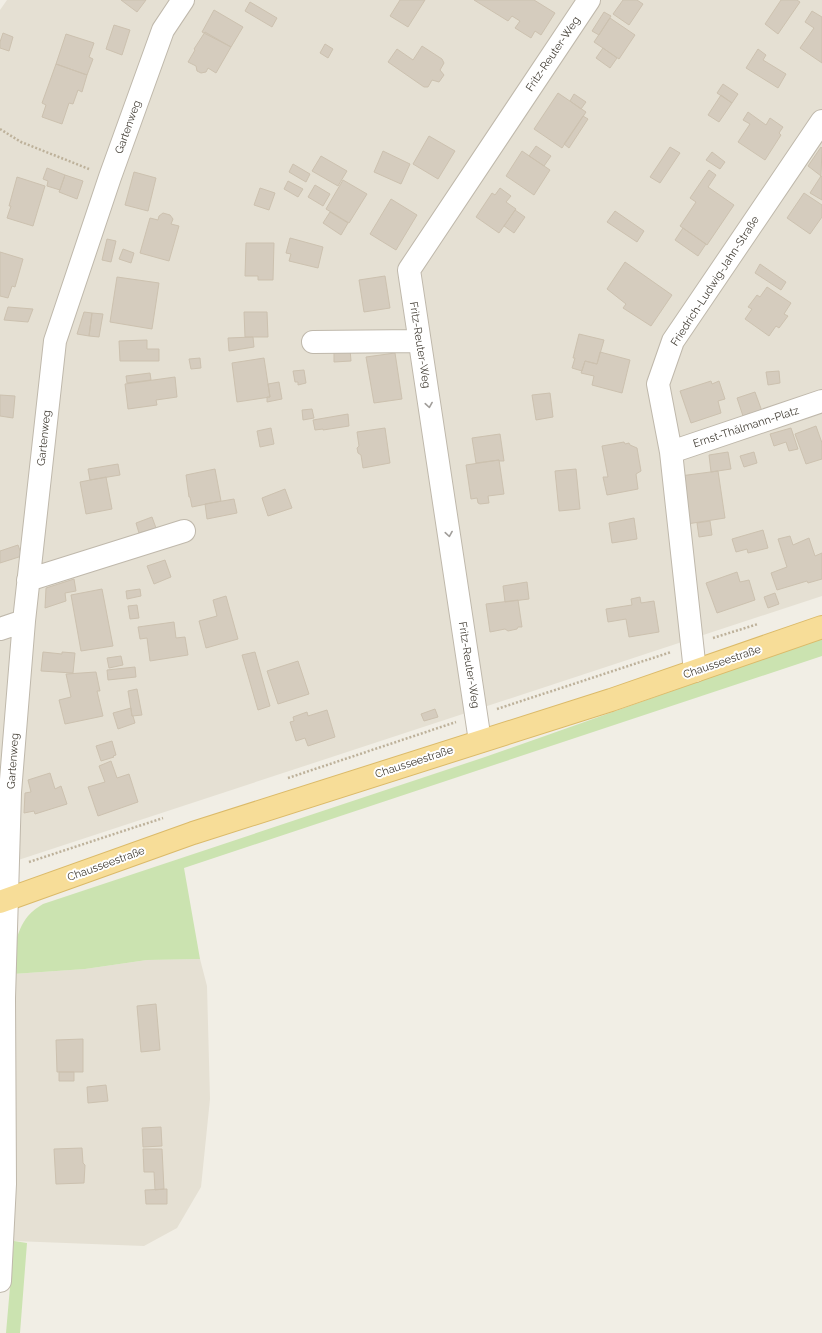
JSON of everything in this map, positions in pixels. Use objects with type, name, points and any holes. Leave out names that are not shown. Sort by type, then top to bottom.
[{"type":"main road","name":"Chausseestraße","points":[[3,901],[193,833],[610,700],[822,627]]},
{"type":"street","name":"Gartenweg","points":[[3,901],[8,869],[10,792],[24,622],[55,341],[110,177],[163,30],[183,0]]},
{"type":"street","name":"Fritz-Reuter-Weg","points":[[480,741],[409,270],[589,0]]},
{"type":"street","name":"Friedrich-Ludwig-Jahn-Straße","points":[[695,671],[671,452],[658,384],[673,340],[822,121]]},
{"type":"street","points":[[313,342],[419,341]]},
{"type":"street","name":"Ernst-Thälmann-Platz","points":[[671,452],[822,401]]},
{"type":"street","points":[[28,580],[184,531]]},
{"type":"street","points":[[0,629],[24,622]]},
{"type":"street","points":[[0,1281],[5,1184],[3,901]]},
{"type":"path","points":[[0,129],[22,142],[110,177]]},
{"type":"path","points":[[283,779],[764,622]]},
{"type":"path","points":[[8,869],[166,817]]},
{"type":"shaded area","points":[[7,0],[822,0],[822,596],[0,866],[0,10]]},
{"type":"shaded area","points":[[200,959],[207,986],[210,1099],[201,1187],[177,1228],[144,1246],[14,1241],[13,974],[85,969],[147,960]]},
{"type":"green space","points":[[822,638],[822,656],[184,868],[200,959],[147,960],[85,969],[13,974],[14,951],[20,929],[30,914],[43,904],[485,757]]},
{"type":"green space","points":[[14,1241],[27,1243],[20,1333],[6,1333]]},
{"type":"building","points":[[121,0],[146,0],[137,12]]},
{"type":"building","points":[[400,0],[425,0],[408,27],[390,16]]},
{"type":"building","points":[[474,0],[534,0],[555,13],[541,35],[535,31],[531,38],[515,28],[520,21],[512,16],[508,21]]},
{"type":"building","points":[[623,0],[637,0],[643,4],[629,25],[613,14]]},
{"type":"building","points":[[781,0],[797,0],[800,2],[778,34],[765,24]]},
{"type":"building","points":[[250,2],[277,18],[272,27],[245,11]]},
{"type":"building","points":[[214,10],[243,27],[231,47],[202,32]]},
{"type":"building","points":[[812,11],[822,17],[822,63],[800,48],[814,28],[805,22]]},
{"type":"building","points":[[604,12],[611,16],[599,35],[592,31]]},
{"type":"building","points":[[610,18],[635,35],[619,59],[594,42]]},
{"type":"building","points":[[114,25],[130,30],[122,55],[106,49]]},
{"type":"building","points":[[205,32],[231,47],[216,73],[208,68],[206,72],[201,73],[197,71],[196,66],[188,62]]},
{"type":"building","points":[[3,33],[13,37],[9,51],[0,48]]},
{"type":"building","points":[[66,34],[94,43],[89,57],[93,59],[87,75],[56,64]]},
{"type":"building","points":[[325,44],[333,49],[328,58],[320,53]]},
{"type":"building","points":[[422,46],[442,59],[444,63],[440,70],[444,75],[439,82],[432,80],[428,87],[424,87],[388,62],[397,49],[413,60]]},
{"type":"building","points":[[603,48],[617,58],[610,68],[596,58]]},
{"type":"building","points":[[758,49],[766,55],[763,60],[786,74],[778,88],[746,68]]},
{"type":"building","points":[[56,64],[87,75],[82,92],[78,90],[73,104],[69,103],[62,124],[42,117],[46,105],[42,103]]},
{"type":"building","points":[[723,84],[738,94],[732,103],[717,93]]},
{"type":"building","points":[[558,93],[586,112],[562,148],[534,129]]},
{"type":"building","points":[[574,94],[586,102],[581,109],[570,101]]},
{"type":"building","points":[[721,95],[732,103],[719,122],[708,115]]},
{"type":"building","points":[[748,112],[766,125],[770,118],[783,127],[779,133],[781,135],[765,160],[738,142],[750,124],[743,120]]},
{"type":"building","points":[[583,116],[588,119],[569,148],[564,144]]},
{"type":"building","points":[[429,136],[455,151],[438,179],[413,164]]},
{"type":"building","points":[[536,146],[551,156],[544,166],[529,156]]},
{"type":"building","points":[[670,147],[680,153],[660,183],[650,177]]},
{"type":"building","points":[[821,147],[822,148],[821,176],[808,166]]},
{"type":"building","points":[[383,151],[410,164],[401,184],[374,172]]},
{"type":"building","points":[[522,151],[550,170],[534,195],[506,176]]},
{"type":"building","points":[[712,152],[725,162],[720,169],[706,160]]},
{"type":"building","points":[[321,156],[347,171],[338,186],[312,171]]},
{"type":"building","points":[[293,164],[310,174],[306,182],[289,172]]},
{"type":"building","points":[[47,168],[65,175],[60,190],[47,186],[48,181],[43,179]]},
{"type":"building","points":[[709,170],[716,175],[708,187],[734,205],[707,245],[680,226],[696,202],[690,198]]},
{"type":"building","points":[[134,172],[156,178],[148,211],[125,205]]},
{"type":"building","points":[[65,175],[83,181],[77,199],[59,192]]},
{"type":"building","points":[[821,176],[822,177],[822,200],[810,193]]},
{"type":"building","points":[[17,177],[45,186],[33,226],[7,218]]},
{"type":"building","points":[[343,180],[367,194],[349,223],[326,209]]},
{"type":"building","points":[[288,181],[303,189],[298,197],[284,189]]},
{"type":"building","points":[[315,185],[330,194],[323,206],[308,197]]},
{"type":"building","points":[[260,188],[275,193],[269,210],[254,205]]},
{"type":"building","points":[[500,188],[511,196],[506,202],[516,209],[499,233],[476,217],[492,193],[495,195]]},
{"type":"building","points":[[804,193],[822,205],[822,217],[810,234],[787,218]]},
{"type":"building","points":[[391,199],[417,215],[396,250],[370,234]]},
{"type":"building","points":[[515,210],[525,217],[514,233],[504,226]]},
{"type":"building","points":[[615,211],[644,231],[637,242],[607,222]]},
{"type":"building","points":[[330,212],[348,223],[341,235],[323,223]]},
{"type":"building","points":[[163,213],[170,215],[173,219],[171,224],[179,226],[169,261],[140,253],[150,218],[158,220],[159,216]]},
{"type":"building","points":[[683,228],[706,244],[698,256],[675,240]]},
{"type":"building","points":[[290,238],[323,247],[318,268],[289,261],[291,254],[286,253]]},
{"type":"building","points":[[107,239],[116,241],[111,262],[102,260]]},
{"type":"building","points":[[246,243],[274,243],[273,280],[258,280],[258,276],[245,276]]},
{"type":"building","points":[[123,249],[134,253],[131,263],[119,259]]},
{"type":"building","points":[[0,252],[23,259],[15,287],[12,286],[8,298],[0,296]]},
{"type":"building","points":[[625,262],[672,295],[651,326],[623,308],[626,304],[607,289]]},
{"type":"building","points":[[760,264],[786,282],[781,290],[755,273]]},
{"type":"building","points":[[385,276],[390,308],[364,312],[359,280]]},
{"type":"building","points":[[117,277],[159,283],[152,329],[110,322]]},
{"type":"building","points":[[767,287],[791,303],[784,314],[788,316],[779,328],[776,326],[769,336],[745,319],[752,309],[748,307],[757,295],[760,297]]},
{"type":"building","points":[[8,307],[33,309],[28,322],[4,320]]},
{"type":"building","points":[[84,312],[92,313],[89,336],[77,334]]},
{"type":"building","points":[[244,312],[267,312],[268,337],[245,337]]},
{"type":"building","points":[[92,313],[103,314],[99,337],[89,336]]},
{"type":"building","points":[[579,334],[604,340],[597,364],[585,361],[582,371],[572,368]]},
{"type":"building","points":[[253,337],[254,347],[229,351],[228,338]]},
{"type":"building","points":[[147,340],[147,349],[159,349],[159,361],[120,361],[119,341]]},
{"type":"building","points":[[334,349],[350,349],[351,361],[334,362]]},
{"type":"building","points":[[600,352],[630,360],[622,393],[592,385],[594,376],[581,373],[585,361],[597,364]]},
{"type":"building","points":[[395,353],[402,399],[374,403],[366,357]]},
{"type":"building","points":[[200,358],[201,368],[191,369],[189,359]]},
{"type":"building","points":[[264,358],[270,397],[237,402],[232,363]]},
{"type":"building","points":[[304,370],[306,383],[298,385],[298,382],[295,382],[293,371]]},
{"type":"building","points":[[779,371],[780,383],[768,385],[766,372]]},
{"type":"building","points":[[150,373],[151,380],[127,383],[126,376]]},
{"type":"building","points":[[175,377],[177,397],[156,400],[157,405],[128,409],[125,384]]},
{"type":"building","points":[[711,381],[712,384],[719,381],[725,399],[718,401],[721,413],[691,423],[680,391]]},
{"type":"building","points":[[279,382],[282,399],[267,402],[267,397],[270,397],[268,384]]},
{"type":"building","points":[[755,392],[763,414],[752,418],[750,413],[743,416],[737,398]]},
{"type":"building","points":[[550,393],[553,417],[536,420],[532,395]]},
{"type":"building","points":[[0,395],[15,396],[13,418],[0,416]]},
{"type":"building","points":[[312,409],[314,418],[303,420],[302,410]]},
{"type":"building","points":[[348,414],[349,426],[315,430],[313,420]]},
{"type":"building","points":[[816,426],[822,443],[822,459],[806,464],[795,434]]},
{"type":"building","points":[[271,428],[274,444],[260,447],[257,431]]},
{"type":"building","points":[[385,428],[390,463],[363,468],[361,455],[358,453],[357,448],[359,446],[357,432]]},
{"type":"building","points":[[791,428],[798,449],[789,451],[786,442],[774,446],[770,434]]},
{"type":"building","points":[[500,434],[504,461],[499,460],[476,463],[472,438]]},
{"type":"building","points":[[624,442],[625,444],[629,443],[637,448],[641,471],[636,474],[638,489],[607,495],[603,477],[608,477],[602,446]]},
{"type":"building","points":[[728,452],[731,469],[711,472],[709,455]]},
{"type":"building","points":[[754,452],[757,463],[744,467],[740,456]]},
{"type":"building","points":[[499,460],[504,494],[488,496],[489,503],[480,504],[478,503],[477,498],[471,499],[466,465]]},
{"type":"building","points":[[118,464],[120,475],[90,480],[88,469]]},
{"type":"building","points":[[215,469],[221,501],[192,507],[186,475]]},
{"type":"building","points":[[576,469],[580,509],[559,511],[555,471]]},
{"type":"building","points":[[718,471],[725,518],[687,524],[680,476]]},
{"type":"building","points":[[106,477],[112,509],[86,514],[80,482]]},
{"type":"building","points":[[285,489],[292,508],[268,516],[262,498]]},
{"type":"building","points":[[234,499],[237,513],[207,519],[205,504]]},
{"type":"building","points":[[152,517],[156,528],[139,533],[136,523]]},
{"type":"building","points":[[634,518],[637,539],[612,543],[609,523]]},
{"type":"building","points":[[710,521],[712,535],[699,537],[697,523]]},
{"type":"building","points":[[763,530],[768,548],[748,553],[747,549],[736,552],[732,539]]},
{"type":"building","points":[[790,536],[793,545],[809,538],[815,556],[822,553],[822,579],[808,583],[807,581],[777,590],[771,573],[787,567],[778,539]]},
{"type":"building","points":[[18,545],[22,556],[0,563],[0,551]]},
{"type":"building","points":[[165,560],[171,577],[154,584],[147,566]]},
{"type":"building","points":[[737,572],[740,582],[749,580],[755,600],[717,613],[706,583]]},
{"type":"building","points":[[74,579],[76,591],[65,593],[66,601],[45,608],[46,588]]},
{"type":"building","points":[[527,582],[529,599],[505,602],[503,586]]},
{"type":"building","points":[[102,589],[113,646],[81,651],[71,595]]},
{"type":"building","points":[[140,589],[141,596],[127,599],[126,591]]},
{"type":"building","points":[[775,593],[779,604],[768,608],[764,597]]},
{"type":"building","points":[[226,596],[238,639],[206,648],[199,621],[217,616],[213,600]]},
{"type":"building","points":[[640,597],[641,603],[654,601],[659,632],[629,637],[626,619],[608,622],[606,609],[632,605],[631,599]]},
{"type":"building","points":[[518,600],[522,627],[508,631],[505,629],[490,632],[486,604]]},
{"type":"building","points":[[137,605],[139,618],[130,619],[128,606]]},
{"type":"building","points":[[174,622],[176,638],[185,637],[188,655],[150,661],[147,638],[140,639],[138,627]]},
{"type":"building","points":[[43,652],[62,654],[62,652],[75,653],[73,673],[41,671]]},
{"type":"building","points":[[255,652],[270,706],[258,710],[242,655]]},
{"type":"building","points":[[121,656],[123,665],[109,668],[107,658]]},
{"type":"building","points":[[298,661],[309,694],[278,704],[267,671]]},
{"type":"building","points":[[135,667],[136,677],[108,680],[107,670]]},
{"type":"building","points":[[96,672],[100,691],[97,691],[103,716],[65,724],[59,700],[71,697],[66,674]]},
{"type":"building","points":[[137,689],[142,715],[132,716],[128,691]]},
{"type":"building","points":[[131,708],[135,723],[118,729],[113,713]]},
{"type":"building","points":[[435,709],[438,717],[424,721],[421,714]]},
{"type":"building","points":[[327,710],[335,737],[308,746],[305,738],[296,741],[290,722],[294,721],[293,717],[307,712],[308,716]]},
{"type":"building","points":[[112,741],[116,755],[101,761],[96,746]]},
{"type":"building","points":[[111,761],[117,778],[129,774],[138,802],[98,816],[88,787],[105,782],[99,766]]},
{"type":"building","points":[[50,773],[55,789],[61,786],[67,804],[35,814],[34,811],[24,813],[25,793],[31,792],[28,780]]},
{"type":"building","points":[[156,1004],[160,1050],[141,1052],[137,1006]]},
{"type":"building","points":[[83,1039],[83,1072],[57,1072],[56,1040]]},
{"type":"building","points":[[59,1072],[74,1072],[74,1081],[59,1081]]},
{"type":"building","points":[[106,1085],[108,1101],[88,1103],[87,1087]]},
{"type":"building","points":[[161,1127],[162,1146],[143,1147],[142,1128]]},
{"type":"building","points":[[82,1148],[83,1163],[85,1165],[84,1183],[56,1184],[54,1149]]},
{"type":"building","points":[[143,1149],[162,1149],[164,1189],[155,1190],[154,1172],[144,1172]]},
{"type":"building","points":[[167,1189],[167,1204],[146,1204],[145,1190]]}]
